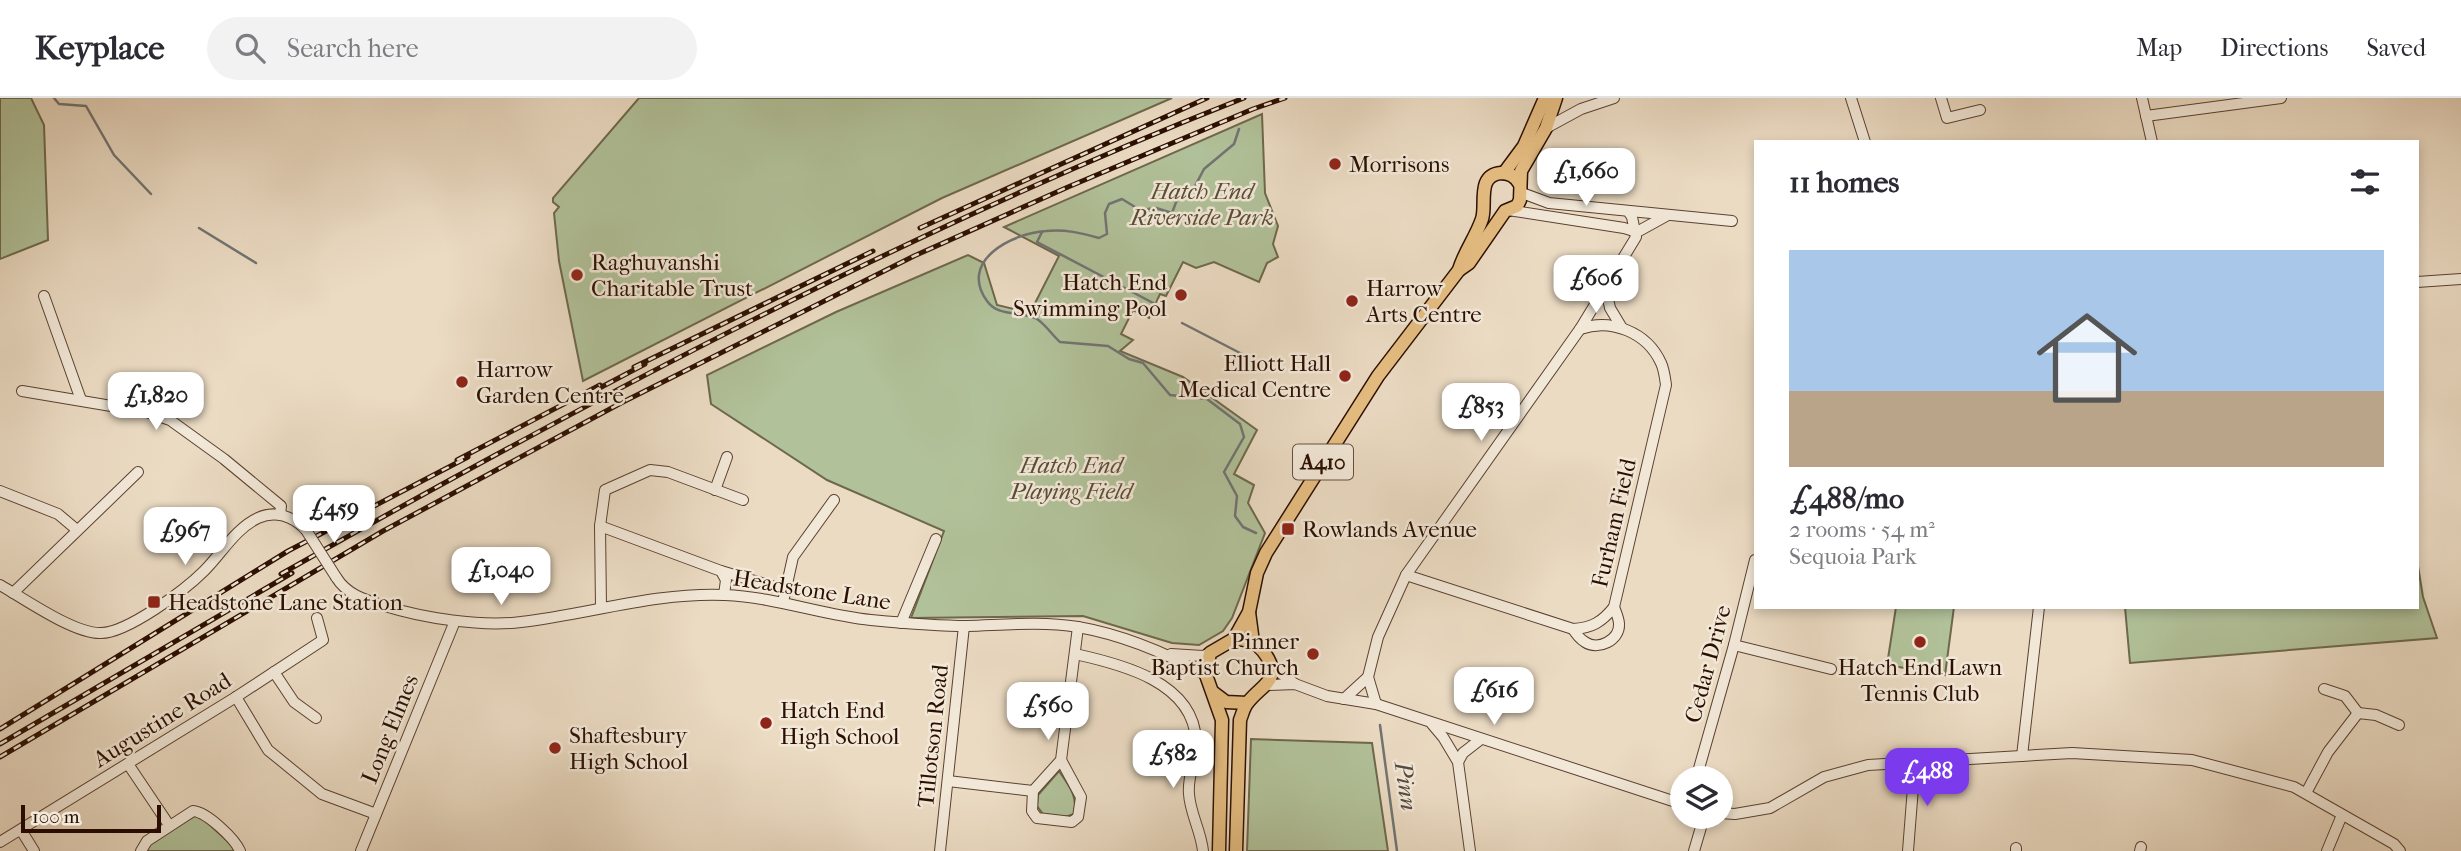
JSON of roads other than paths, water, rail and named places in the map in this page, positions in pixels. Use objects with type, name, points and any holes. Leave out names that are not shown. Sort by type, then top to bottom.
[{"type":"main road","points":[[1521,188],[1512,175],[1503,173],[1495,174],[1487,180],[1483,192],[1491,208],[1506,211],[1517,206],[1521,188],[1525,161],[1546,128],[1549,101]]},
{"type":"main road","points":[[1503,173],[1524,146],[1549,101]]},
{"type":"main road","name":"A410","points":[[1459,270],[1481,222],[1485,199]]},
{"type":"main road","name":"A410","points":[[1253,642],[1249,612],[1256,573],[1266,553],[1378,376],[1459,270],[1469,263],[1506,211]]},
{"type":"main road","name":"A410","points":[[1234,639],[1249,612]]},
{"type":"main road","points":[[1219,851],[1222,720],[1206,675],[1210,653],[1234,639],[1253,642],[1265,653],[1271,666],[1271,677],[1267,685],[1247,703],[1240,720],[1236,851]]},
{"type":"main road","points":[[1214,693],[1226,702],[1247,703]]},
{"type":"street","points":[[1546,128],[1581,109],[1614,98]]},
{"type":"street","points":[[1852,98],[1864,140]]},
{"type":"street","points":[[1941,98],[1947,118],[1980,110]]},
{"type":"street","points":[[2142,98],[2152,140]]},
{"type":"street","points":[[2146,116],[2281,98]]},
{"type":"street","points":[[1549,101],[1571,110],[1581,109]]},
{"type":"street","points":[[1521,188],[1549,203],[1732,221]]},
{"type":"street","points":[[1506,211],[1637,232],[1666,216]]},
{"type":"street","points":[[1376,704],[1368,677],[1378,636],[1406,575],[1606,289],[1636,237],[1637,232],[1628,211]]},
{"type":"street","points":[[2419,282],[2461,279]]},
{"type":"street","points":[[1606,289],[1610,307],[1622,328]]},
{"type":"street","points":[[44,296],[81,400]]},
{"type":"street","points":[[1580,329],[1594,324],[1622,328]]},
{"type":"street","name":"Furham Field","points":[[1573,629],[1588,628],[1603,620],[1614,607],[1666,385],[1662,364],[1648,343],[1622,328]]},
{"type":"street","points":[[22,391],[147,412],[170,420],[270,495],[281,506],[281,515],[269,514],[257,518],[192,582],[123,628],[102,633],[84,631],[5,591],[77,530],[138,472]]},
{"type":"street","points":[[715,490],[727,457]]},
{"type":"street","points":[[601,607],[600,526],[605,489],[650,471],[668,471],[743,500]]},
{"type":"street","points":[[0,491],[58,514],[77,530]]},
{"type":"street","points":[[783,602],[793,558],[834,500]]},
{"type":"street","name":"Headstone Lane","points":[[281,515],[292,518],[306,530],[341,586],[360,599],[399,611],[455,621],[518,623],[659,598],[724,595],[783,602],[867,620],[964,626],[1027,624],[1077,627],[1138,643],[1167,654],[1206,675]]},
{"type":"street","points":[[600,526],[721,571],[785,590]]},
{"type":"street","points":[[901,623],[936,539]]},
{"type":"street","name":"Cedar Drive","points":[[1700,766],[1754,564]]},
{"type":"street","points":[[721,571],[726,580],[724,595]]},
{"type":"street","points":[[1406,575],[1573,629],[1583,642],[1590,645],[1610,642],[1619,629],[1614,607]]},
{"type":"street","points":[[2022,756],[2039,609]]},
{"type":"street","name":"Augustine Road","points":[[0,842],[236,698],[323,640],[317,618]]},
{"type":"street","name":"Long Elmes","points":[[362,851],[455,621]]},
{"type":"street","name":"Tillotson Road","points":[[940,851],[964,626]]},
{"type":"street","points":[[1061,760],[1081,797],[1078,817],[1072,822],[1037,818],[1032,811],[1033,791],[1061,760],[1077,627]]},
{"type":"street","points":[[1734,645],[1831,669]]},
{"type":"street","name":"Headstone Lane","points":[[1167,654],[1203,656],[1210,653]]},
{"type":"street","points":[[1074,654],[1115,663],[1142,674],[1170,691],[1186,707],[1195,727],[1197,744],[1189,793],[1203,851]]},
{"type":"street","points":[[1271,666],[1295,684]]},
{"type":"street","points":[[274,672],[294,702],[316,718]]},
{"type":"street","points":[[1344,699],[1368,677]]},
{"type":"street","points":[[1267,685],[1295,684],[1344,699],[1376,704],[1670,800]]},
{"type":"street","points":[[2324,689],[2345,695],[2358,713],[2376,715],[2399,725]]},
{"type":"street","points":[[236,698],[268,750],[322,794],[376,814]]},
{"type":"street","points":[[2306,793],[2328,752],[2358,713]]},
{"type":"street","points":[[1431,722],[1458,762],[1470,851]]},
{"type":"street","points":[[1458,762],[1463,753],[1481,739]]},
{"type":"street","points":[[1733,814],[1770,808],[1824,777],[1868,765],[2071,753],[2192,760],[2294,787],[2393,844],[2400,851]]},
{"type":"street","points":[[1908,851],[1915,762]]},
{"type":"street","points":[[128,764],[169,825]]},
{"type":"street","points":[[948,781],[1033,791]]},
{"type":"street","points":[[141,851],[147,841],[194,811],[206,814],[240,851]]},
{"type":"street","points":[[2328,851],[2342,815]]},
{"type":"street","points":[[1694,851],[1700,829]]},
{"type":"street","points":[[21,830],[34,851]]},
{"type":"waterway","points":[[54,98],[59,104],[86,106],[114,155],[151,194]]},
{"type":"waterway","points":[[1239,129],[1234,144],[1204,169],[1194,188],[1178,197],[1172,213],[1156,208],[1140,210],[1122,199],[1109,204],[1105,213],[1107,234],[1099,238],[1053,231],[1018,237],[993,252],[979,273],[980,287],[987,301],[998,310],[1037,319],[1060,342],[1108,346],[1129,359],[1143,363],[1170,395],[1207,399],[1240,424],[1244,437],[1224,472],[1237,496],[1235,516],[1243,527],[1256,533]]},
{"type":"waterway","points":[[199,228],[256,263]]},
{"type":"waterway","points":[[1042,232],[1037,242],[1157,305],[1164,313]]},
{"type":"waterway","points":[[1182,323],[1242,354]]},
{"type":"waterway","name":"Pinn","points":[[1380,725],[1397,851]]},
{"type":"railway","points":[[920,228],[1207,98]]},
{"type":"railway","points":[[281,574],[516,444],[754,319],[997,203],[1244,98]]},
{"type":"railway","points":[[0,757],[383,531],[621,403],[914,256],[1068,187],[1285,98]]},
{"type":"railway","points":[[634,367],[873,251]]},
{"type":"railway","points":[[592,392],[645,364]]},
{"type":"railway","points":[[457,460],[600,385]]},
{"type":"railway","points":[[0,729],[288,551],[468,457]]},
{"type":"railway","points":[[0,744],[292,573]]},
{"type":"place","name":"Morrisons","points":[[1335,164]]},
{"type":"place","name":"Raghuvanshi Charitable Trust","points":[[577,275]]},
{"type":"place","name":"Hatch End Swimming Pool","points":[[1181,295]]},
{"type":"place","name":"Harrow Arts Centre","points":[[1352,301]]},
{"type":"place","name":"Elliott Hall Medical Centre","points":[[1345,376]]},
{"type":"place","name":"Harrow Garden Centre","points":[[462,382]]},
{"type":"place","name":"Rowlands Avenue","points":[[1288,529]]},
{"type":"place","name":"Headstone Lane Station","points":[[154,602]]},
{"type":"place","name":"Hatch End Lawn Tennis Club","points":[[1920,642]]},
{"type":"place","name":"Pinner Baptist Church","points":[[1313,654]]},
{"type":"place","name":"Hatch End High School","points":[[766,723]]},
{"type":"place","name":"Shaftesbury High School","points":[[555,748]]},
{"type":"park label","name":"Hatch End Riverside Park","points":[[1202,204]]},
{"type":"park label","name":"Hatch End Playing Field","points":[[1071,478]]}]
